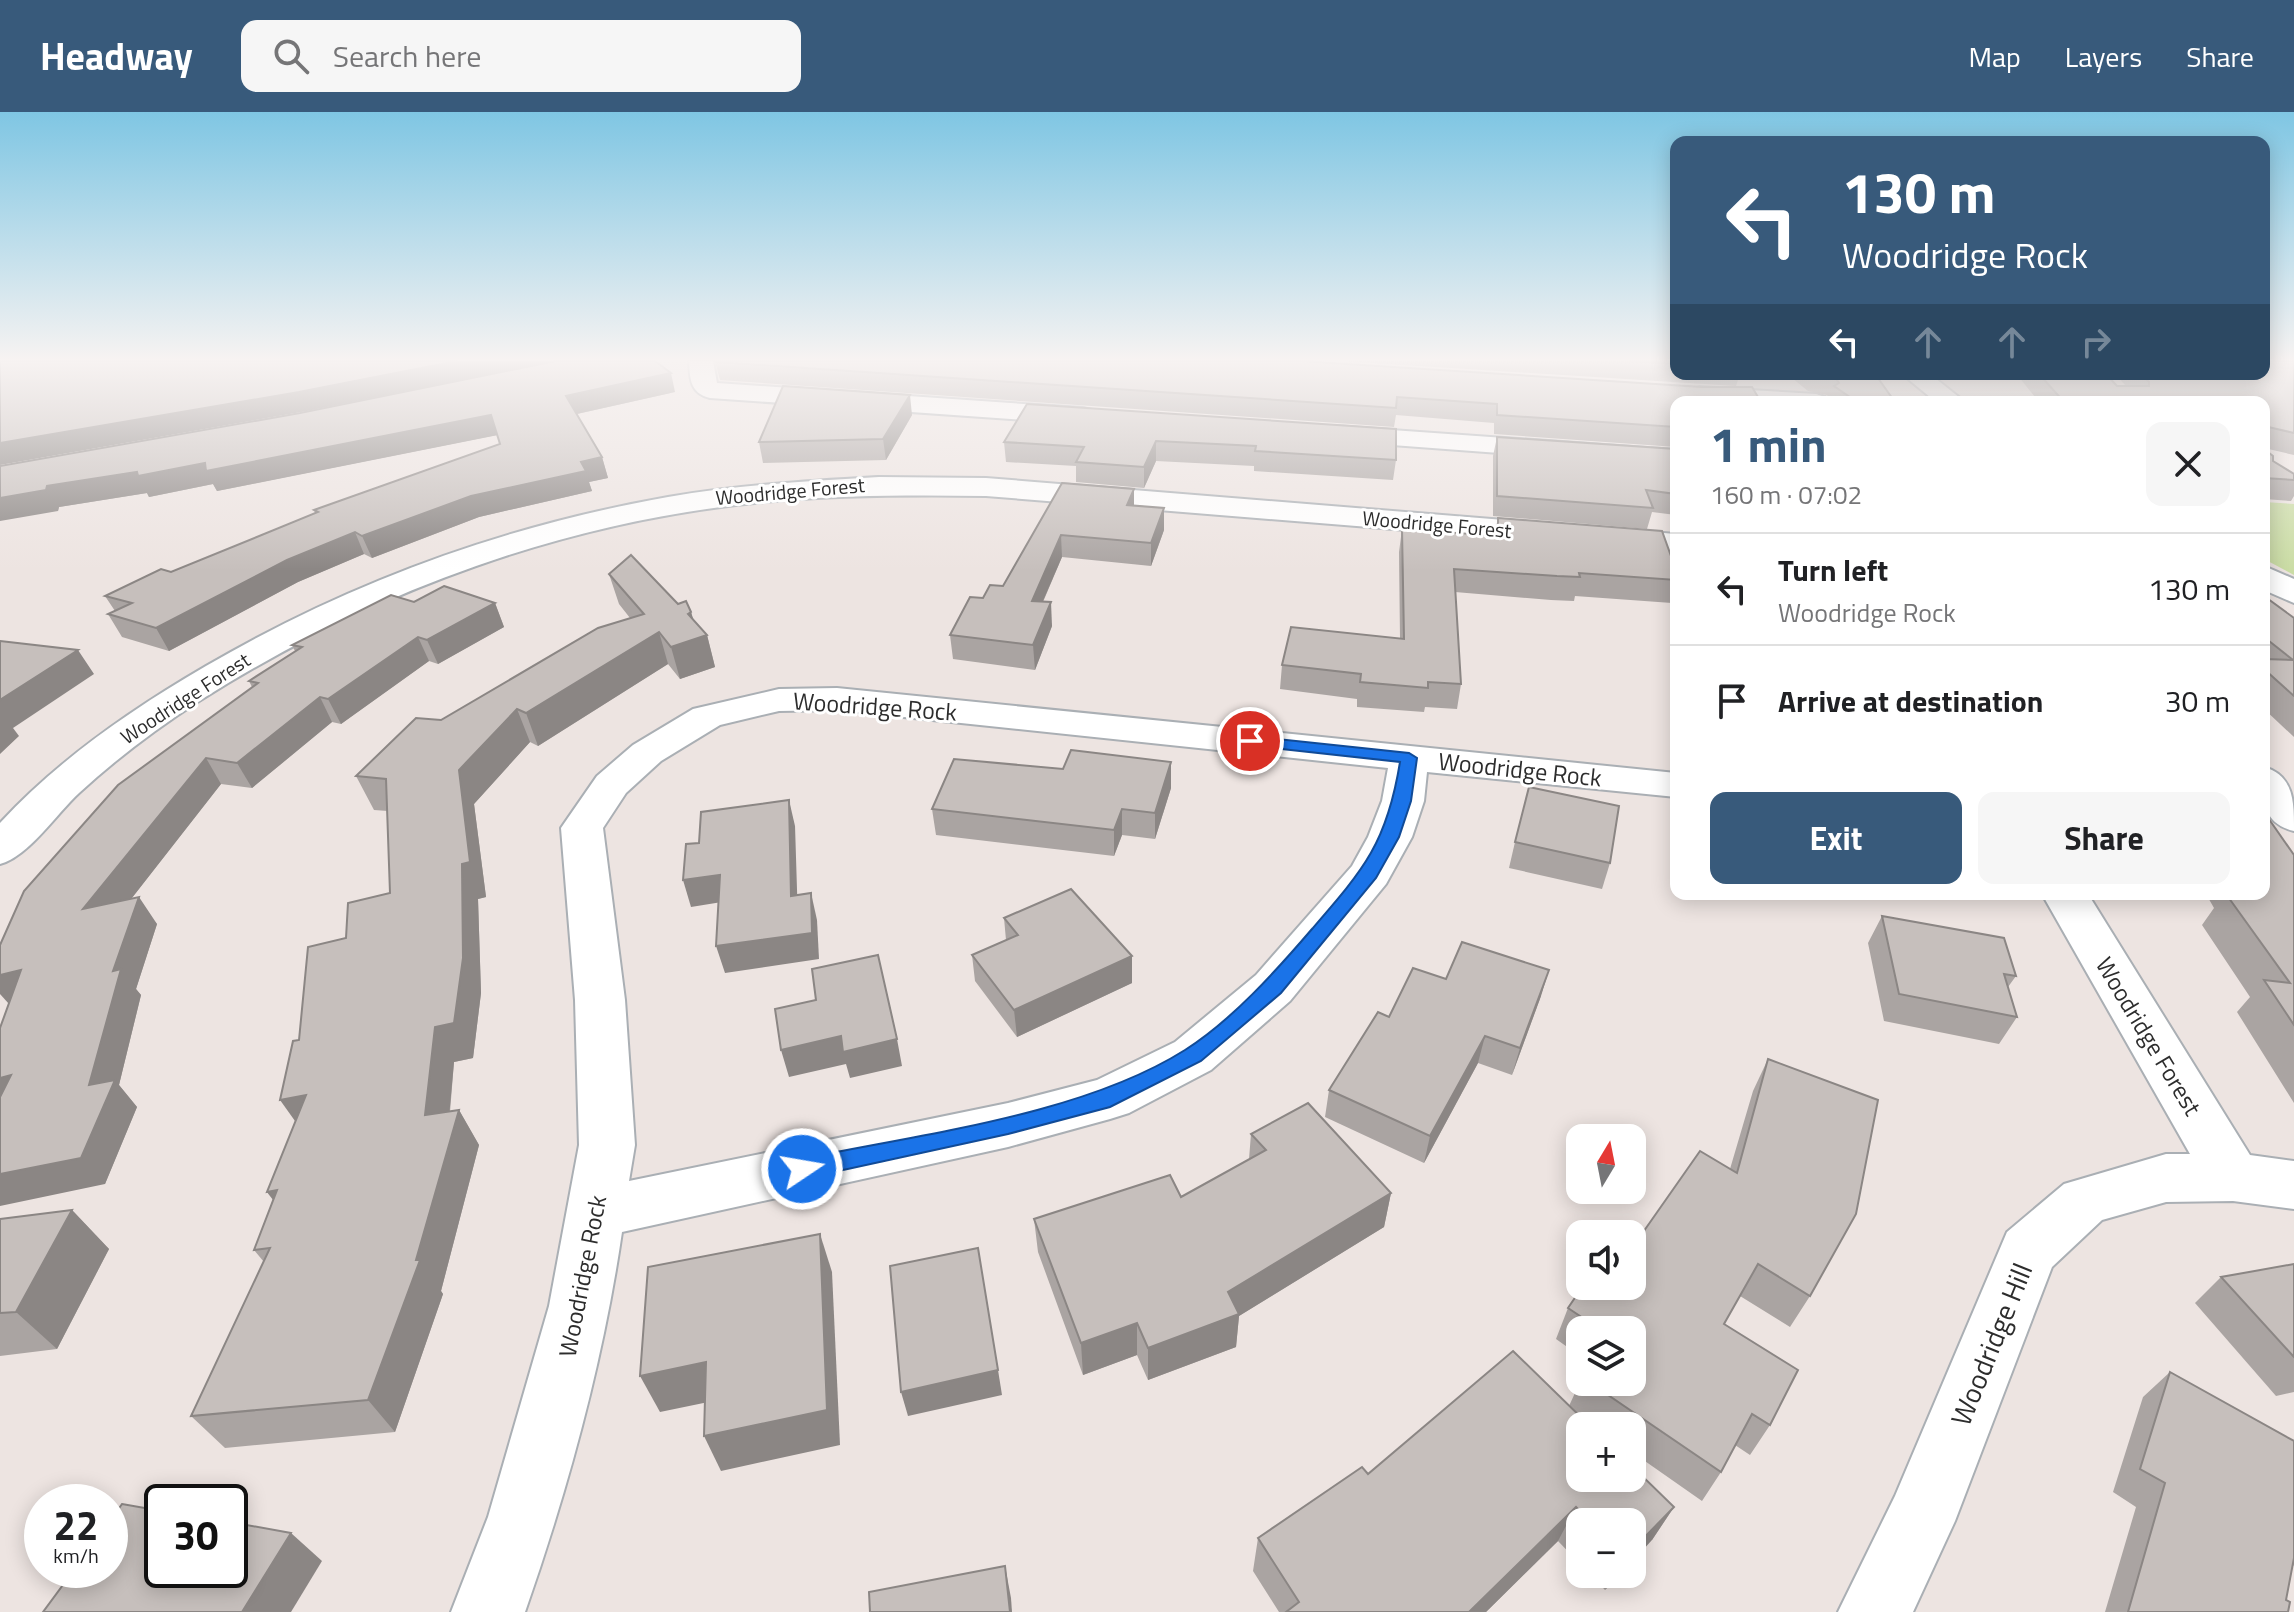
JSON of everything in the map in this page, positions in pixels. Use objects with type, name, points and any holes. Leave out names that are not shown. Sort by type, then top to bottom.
[{"type":"street","points":[[1312,433],[1670,458]]},
{"type":"street","name":"Woodridge Forest","points":[[0,850],[54,795],[107,750],[196,687],[277,639],[347,605],[453,562],[570,526],[670,504],[797,488],[938,485],[1670,543]]},
{"type":"street","points":[[2270,579],[2294,593]]},
{"type":"street","name":"Woodridge Rock","points":[[488,1612],[523,1517],[576,1322],[607,1145],[600,1000],[582,828],[611,785],[638,761],[707,717],[779,700],[837,699],[1670,784]]},
{"type":"street","points":[[595,1213],[1008,1125],[1110,1098],[1193,1056],[1273,988],[1370,874],[1390,837],[1403,801],[1409,758]]},
{"type":"street","points":[[2270,787],[2294,818]]},
{"type":"street","points":[[2270,837],[2292,835],[2294,826]]},
{"type":"street","name":"Woodridge Forest","points":[[2069,900],[2233,1177]]},
{"type":"street","name":"Woodridge Hill","points":[[1875,1612],[1920,1521],[2028,1251],[2084,1201],[2166,1178],[2233,1177],[2294,1185]]},
{"type":"green space","points":[[2270,502],[2294,504],[2294,575],[2270,562]]},
{"type":"building","points":[[0,431],[70,431],[0,443]]},
{"type":"building","points":[[198,431],[410,431],[206,471],[205,463],[138,476],[137,472],[47,486],[46,490],[0,498],[0,466]]},
{"type":"building","points":[[496,431],[587,431],[602,457],[581,462],[586,471],[471,496],[362,536],[355,532],[287,560],[156,628],[108,614],[132,603],[105,596],[161,569],[171,572],[318,512],[314,510],[500,444]]},
{"type":"building","points":[[764,431],[888,431],[883,439],[759,442]]},
{"type":"building","points":[[1011,431],[1396,431],[1396,460],[1255,451],[1256,446],[1156,441],[1144,467],[1076,462],[1084,447],[1004,442]]},
{"type":"building","points":[[1497,437],[1670,449],[1670,493],[1646,490],[1653,508],[1497,496]]},
{"type":"building","points":[[2270,454],[2273,461],[2294,474],[2294,480],[2270,478]]},
{"type":"building","points":[[1062,483],[1134,489],[1127,505],[1164,508],[1151,543],[1061,535],[1032,601],[1051,602],[1033,645],[950,635],[970,597],[983,598],[990,585],[1003,586]]},
{"type":"building","points":[[1498,518],[1662,531],[1670,553],[1670,580],[1454,569],[1461,684],[1428,682],[1428,688],[1360,682],[1361,674],[1282,665],[1291,627],[1404,639],[1402,529],[1498,536]]},
{"type":"building","points":[[631,555],[678,604],[686,601],[691,612],[688,614],[707,635],[671,647],[659,632],[526,713],[517,709],[459,770],[470,862],[462,864],[463,958],[454,1023],[435,1027],[425,1115],[459,1110],[416,1260],[420,1260],[368,1400],[191,1416],[270,1248],[254,1250],[277,1190],[267,1192],[306,1095],[280,1100],[293,1041],[299,1040],[308,947],[346,938],[348,903],[390,893],[386,779],[356,776],[416,718],[441,720],[598,628],[644,614],[609,574]]},
{"type":"building","points":[[444,586],[495,603],[427,640],[418,637],[328,699],[320,697],[237,763],[206,758],[83,909],[139,897],[113,971],[121,969],[89,1085],[115,1080],[81,1158],[0,1174],[0,1097],[11,1075],[0,1078],[0,1028],[21,970],[0,975],[0,945],[24,891],[118,785],[258,683],[249,681],[302,647],[292,645],[391,595],[414,602]]},
{"type":"building","points":[[2270,600],[2294,618],[2294,696],[2270,674],[2270,659],[2293,660],[2270,642]]},
{"type":"building","points":[[0,641],[78,650],[0,700]]},
{"type":"building","points":[[1071,750],[1171,762],[1155,813],[1122,809],[1114,830],[932,809],[954,759],[1063,769]]},
{"type":"building","points":[[1529,787],[1619,806],[1610,863],[1515,842]]},
{"type":"building","points":[[789,800],[791,896],[811,893],[812,933],[716,946],[720,875],[683,880],[686,844],[699,843],[701,812]]},
{"type":"building","points":[[2270,821],[2294,855],[2294,1025],[2264,980],[2290,983],[2230,900],[2270,900]]},
{"type":"building","points":[[1071,889],[1132,956],[1014,1010],[972,955],[1018,935],[1004,918]]},
{"type":"building","points":[[1882,916],[2004,938],[2016,976],[2004,974],[2017,1017],[1899,994]]},
{"type":"building","points":[[1462,942],[1549,970],[1520,1048],[1485,1036],[1430,1136],[1329,1090],[1378,1012],[1389,1017],[1413,968],[1446,979]]},
{"type":"building","points":[[878,955],[897,1039],[843,1052],[841,1036],[781,1050],[775,1009],[816,1000],[812,969]]},
{"type":"building","points":[[1768,1059],[1878,1100],[1856,1214],[1810,1296],[1758,1264],[1724,1324],[1798,1370],[1770,1425],[1752,1414],[1721,1472],[1646,1421],[1646,1412],[1633,1412],[1610,1396],[1646,1396],[1646,1316],[1580,1316],[1568,1308],[1573,1300],[1646,1300],[1646,1228],[1700,1151],[1737,1173]]},
{"type":"building","points":[[1308,1103],[1391,1193],[1228,1292],[1239,1314],[1148,1348],[1137,1323],[1081,1343],[1034,1219],[1170,1175],[1181,1197],[1266,1150],[1251,1134]]},
{"type":"building","points":[[72,1210],[16,1312],[0,1313],[0,1219]]},
{"type":"building","points":[[820,1234],[827,1410],[704,1436],[706,1362],[640,1376],[648,1267]]},
{"type":"building","points":[[978,1248],[998,1370],[901,1392],[890,1266]]},
{"type":"building","points":[[2294,1264],[2294,1357],[2221,1277]]},
{"type":"building","points":[[1513,1351],[1576,1412],[1566,1412],[1566,1492],[1646,1492],[1646,1480],[1674,1507],[1646,1536],[1646,1508],[1566,1508],[1566,1517],[1469,1612],[1286,1612],[1299,1602],[1258,1538],[1362,1467],[1368,1474]]},
{"type":"building","points":[[2170,1372],[2294,1441],[2294,1558],[2286,1600],[2290,1602],[2288,1612],[2128,1612],[2165,1483],[2140,1469]]},
{"type":"building","points":[[128,1505],[144,1508],[144,1588],[248,1588],[248,1525],[291,1533],[242,1612],[43,1612],[61,1588],[128,1588]]},
{"type":"building","points":[[1005,1566],[1010,1612],[870,1612],[869,1592]]},
{"type":"route","points":[[802,1169],[1008,1125],[1110,1098],[1193,1056],[1273,988],[1370,874],[1390,837],[1403,801],[1409,758],[1250,741]]}]
